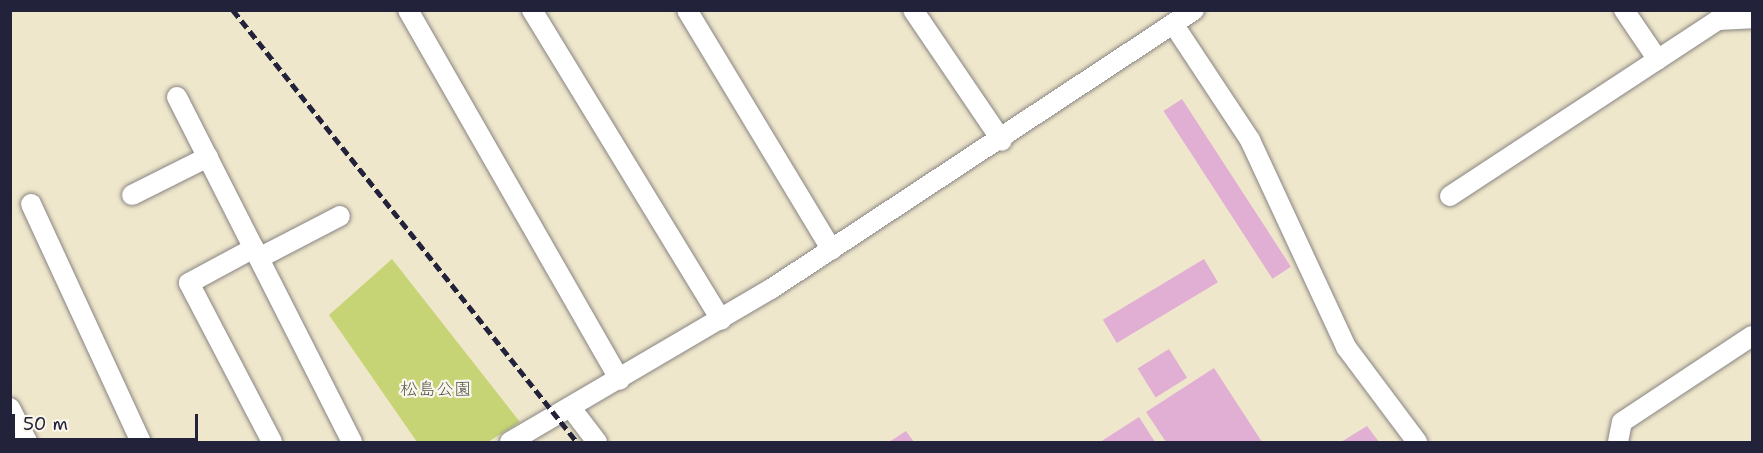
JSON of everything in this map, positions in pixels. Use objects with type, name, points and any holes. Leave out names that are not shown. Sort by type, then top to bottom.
[{"type":"street","points":[[408,10],[620,380]]},
{"type":"street","points":[[532,10],[721,320]]},
{"type":"street","points":[[687,10],[832,250]]},
{"type":"street","points":[[913,10],[1002,141]]},
{"type":"street","points":[[1624,10],[1658,60]]},
{"type":"street","points":[[1450,196],[1658,60],[1718,15],[1752,18]]},
{"type":"street","points":[[510,442],[721,320],[832,250],[1002,141],[1181,16],[1250,140],[1346,347],[1417,442]]},
{"type":"street","points":[[177,97],[352,442]]},
{"type":"street","points":[[132,195],[208,157]]},
{"type":"street","points":[[30,204],[141,442]]},
{"type":"street","points":[[272,442],[189,283],[340,216]]},
{"type":"street","points":[[1618,442],[1622,422],[1752,336]]},
{"type":"street","points":[[10,408],[27,442]]},
{"type":"street","points":[[571,408],[597,442]]},
{"type":"green space","name":"松島公園","points":[[392,259],[520,422],[488,442],[417,442],[329,315]]},
{"type":"building","points":[[1182,99],[1291,267],[1272,279],[1164,111]]},
{"type":"building","points":[[1204,259],[1218,282],[1117,343],[1103,320]]},
{"type":"building","points":[[1169,349],[1187,378],[1156,397],[1138,369]]},
{"type":"building","points":[[1214,368],[1262,442],[1166,442],[1146,412]]},
{"type":"building","points":[[1139,417],[1155,442],[1100,442]]},
{"type":"building","points":[[1367,426],[1379,442],[1341,442]]},
{"type":"building","points":[[906,431],[914,442],[889,442]]},
{"type":"railway","points":[[233,10],[577,442]]}]
